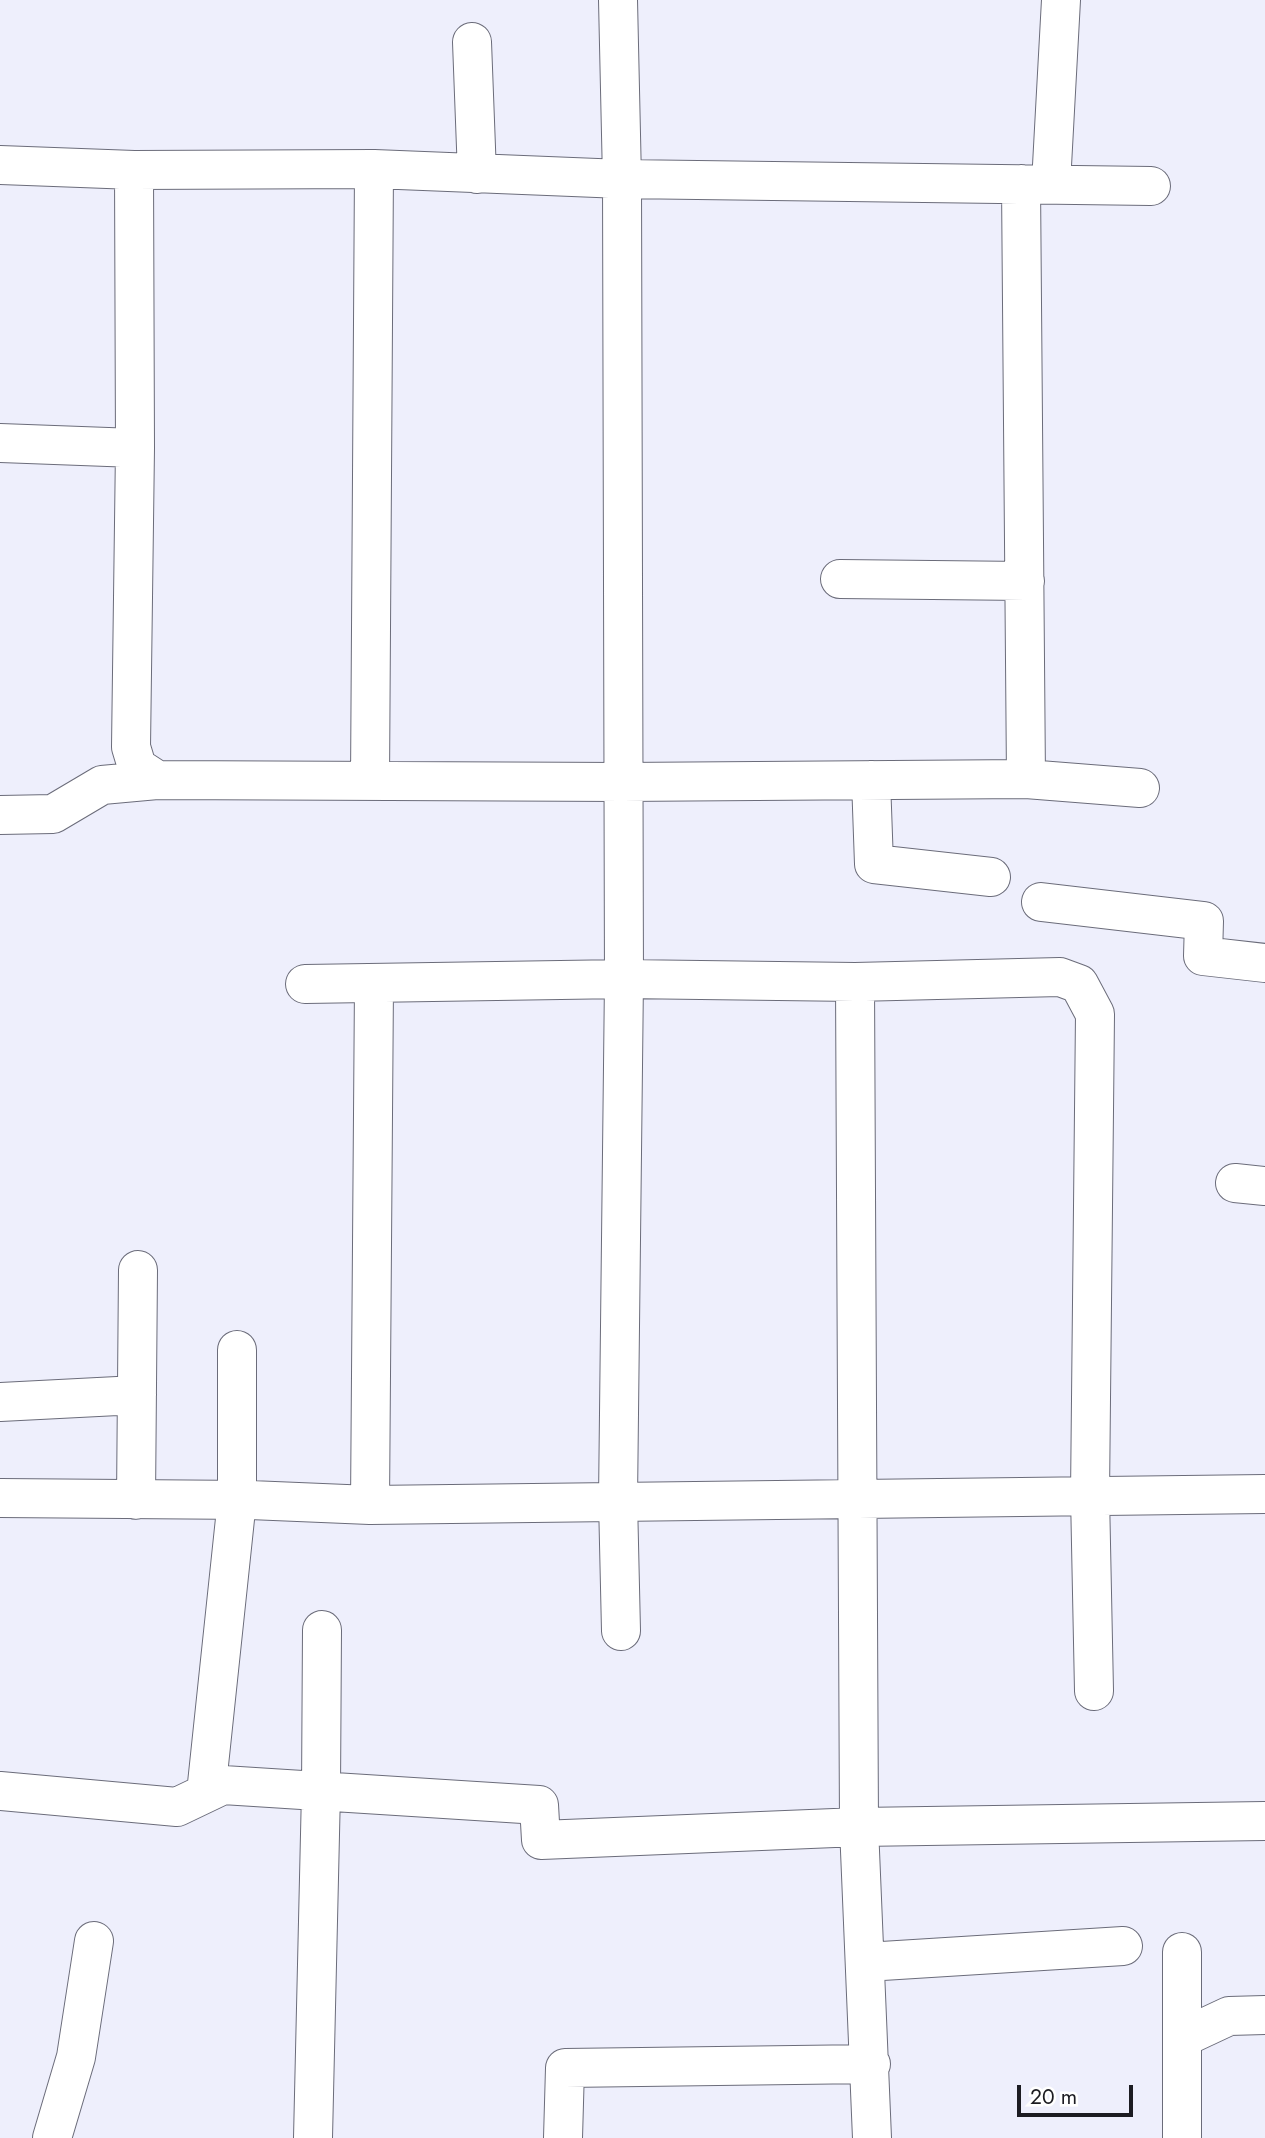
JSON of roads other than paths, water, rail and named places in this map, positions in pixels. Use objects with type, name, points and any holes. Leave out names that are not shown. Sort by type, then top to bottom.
[{"type":"street","points":[[618,0],[622,179],[624,979],[618,1500],[621,1631]]},
{"type":"street","points":[[1026,779],[1025,581],[1036,184],[1061,0]]},
{"type":"street","points":[[472,42],[477,174]]},
{"type":"street","points":[[0,164],[134,170],[374,169],[622,179],[1151,186]]},
{"type":"street","points":[[370,781],[374,169]]},
{"type":"street","points":[[134,170],[135,448],[131,747],[137,767],[157,780]]},
{"type":"street","points":[[0,443],[135,448]]},
{"type":"street","points":[[840,579],[1025,581]]},
{"type":"street","points":[[0,815],[53,814],[102,785],[157,780],[622,782],[1026,779],[1140,788]]},
{"type":"street","points":[[871,780],[874,864],[991,877]]},
{"type":"street","points":[[1041,902],[1204,921],[1203,956],[1265,963]]},
{"type":"street","points":[[305,984],[624,979],[855,982],[1059,977],[1079,984],[1095,1014],[1090,1495],[1094,1691]]},
{"type":"street","points":[[855,982],[859,1827],[872,2138]]},
{"type":"street","points":[[370,1506],[373,984]]},
{"type":"street","points":[[136,1500],[138,1270]]},
{"type":"street","points":[[206,1793],[237,1500],[237,1350]]},
{"type":"street","points":[[0,1402],[137,1395]]},
{"type":"street","points":[[0,1498],[237,1500],[370,1506],[618,1500],[856,1500],[1265,1494]]},
{"type":"street","points":[[313,2138],[322,1630]]},
{"type":"street","points":[[0,1791],[177,1807],[223,1785],[539,1805],[541,1840],[859,1827],[1265,1821]]},
{"type":"street","points":[[52,2138],[76,2057],[94,1941]]},
{"type":"street","points":[[866,1962],[1123,1946]]},
{"type":"street","points":[[1182,1952],[1182,2138]]},
{"type":"street","points":[[1182,2038],[1229,2016],[1265,2015]]},
{"type":"street","points":[[563,2138],[565,2068],[871,2064]]}]
